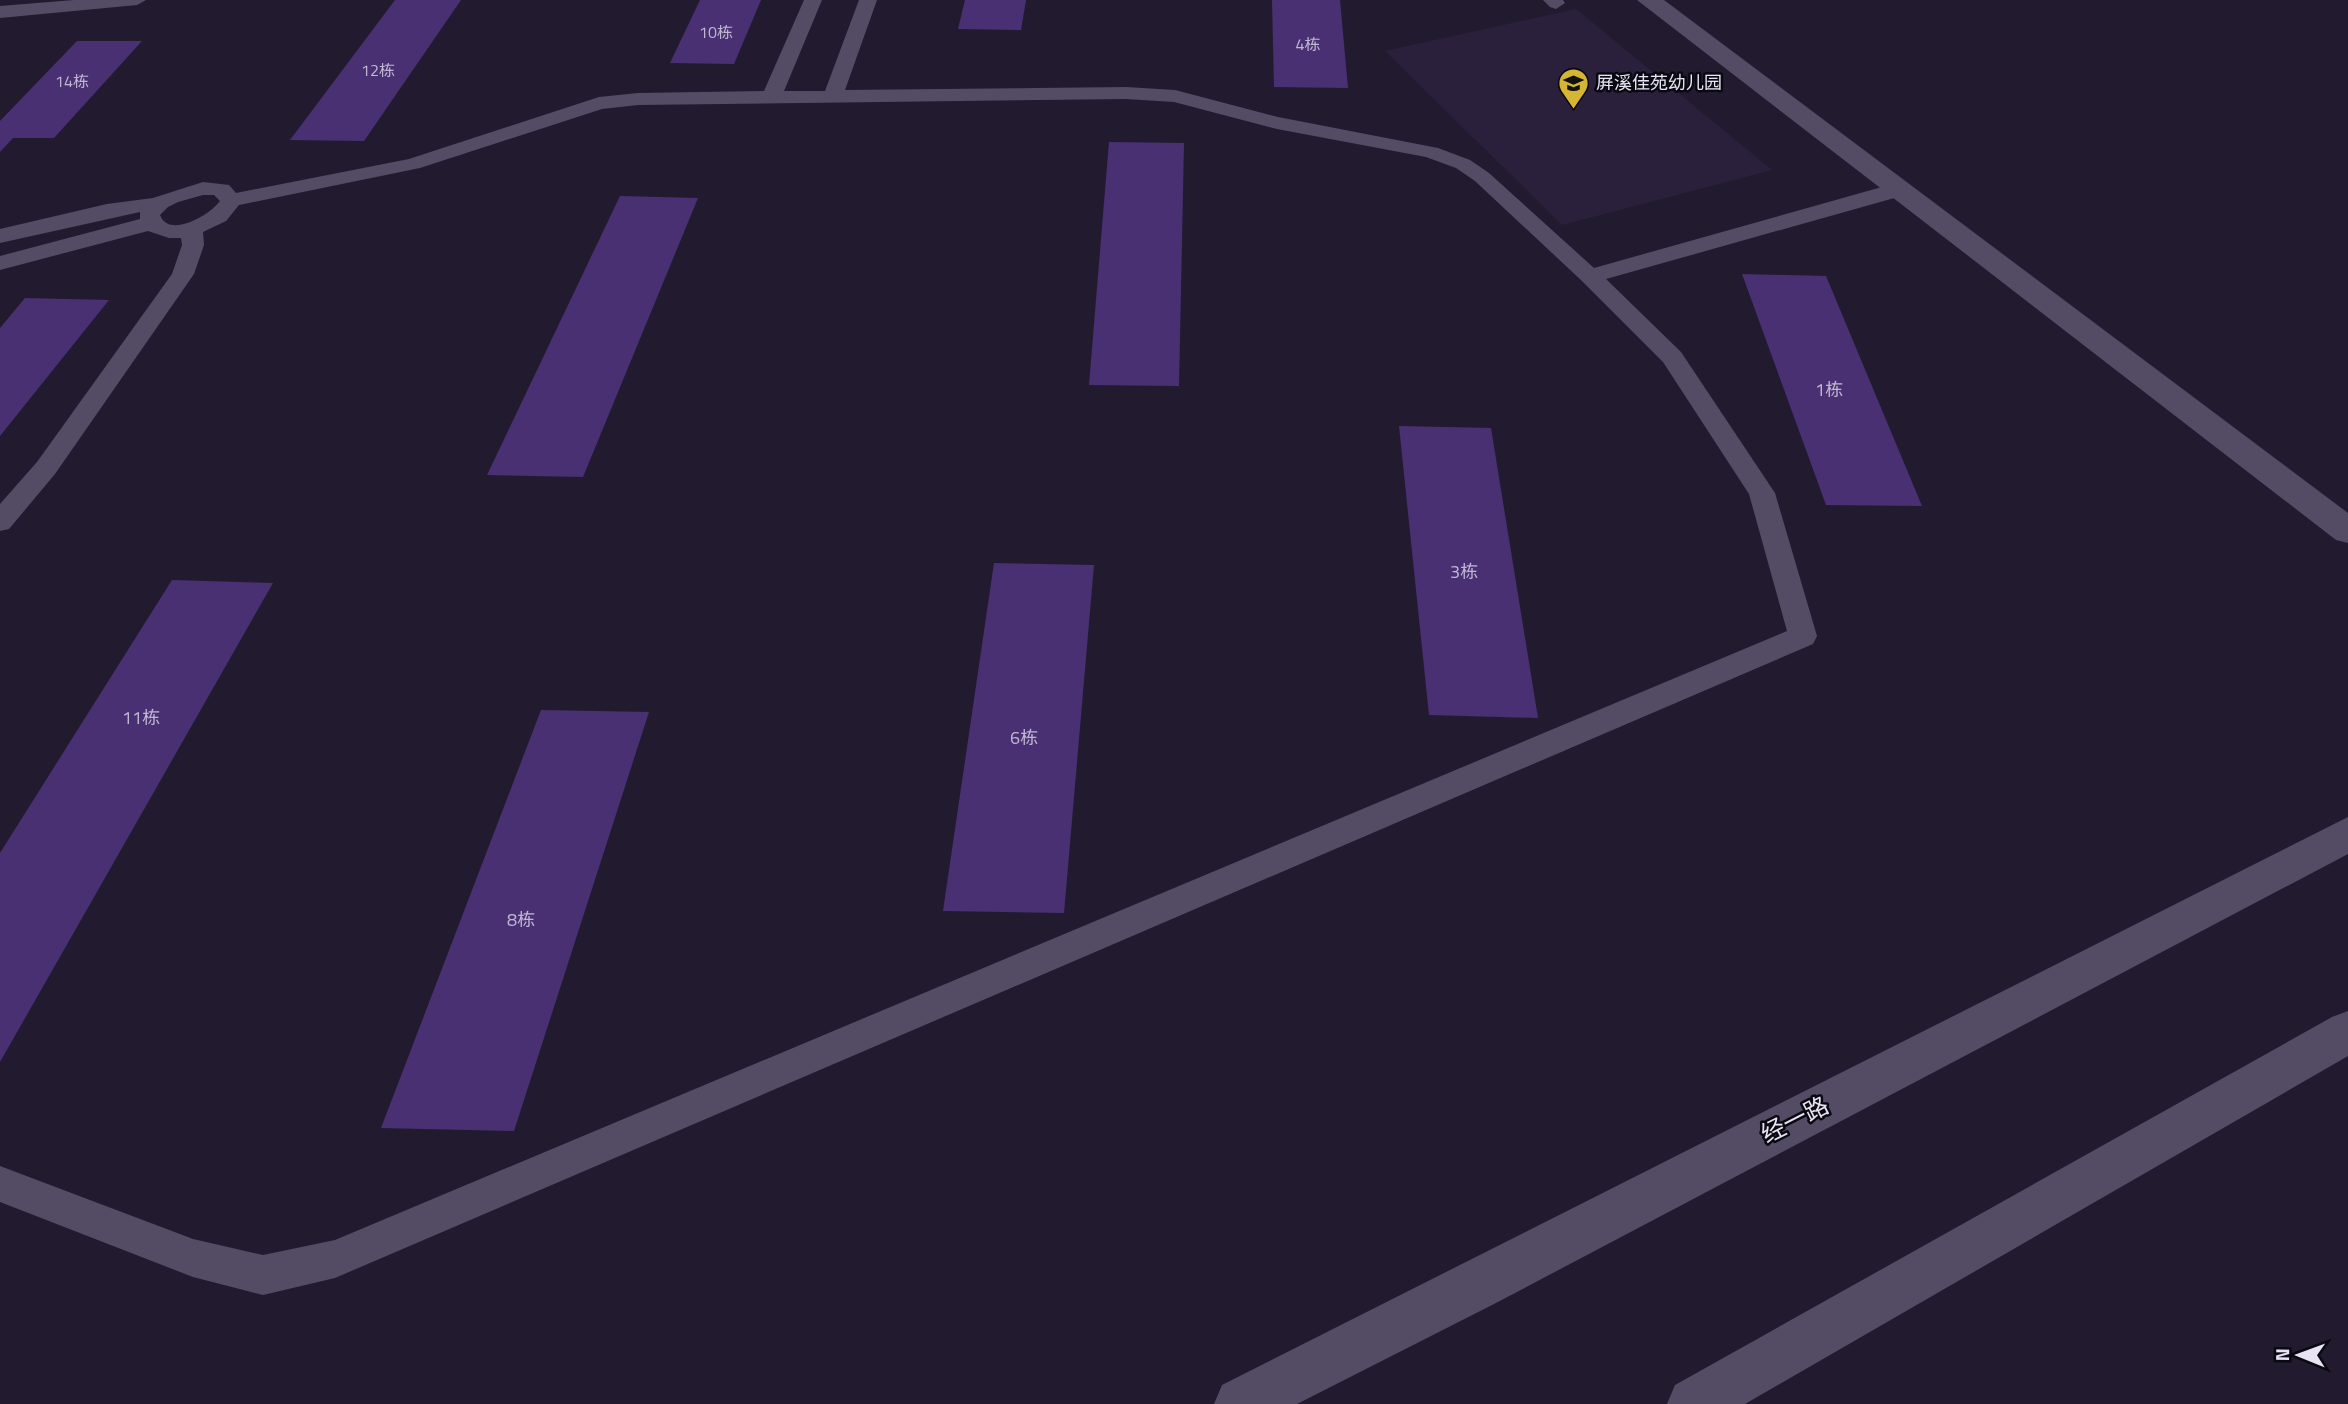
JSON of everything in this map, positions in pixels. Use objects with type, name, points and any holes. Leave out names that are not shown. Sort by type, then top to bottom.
[{"type":"main road","points":[[1649,0],[2348,531]]},
{"type":"main road","name":"经一路","points":[[1241,1404],[1489,1280],[2348,834]]},
{"type":"main road","points":[[1694,1404],[2348,1032]]},
{"type":"lane","points":[[0,12],[137,0]]},
{"type":"lane","points":[[772,97],[813,0]]},
{"type":"lane","points":[[833,96],[868,0]]},
{"type":"lane","points":[[0,1184],[193,1258],[263,1275],[335,1259],[1803,636],[1762,492],[1672,357],[1590,276],[1482,177],[1463,164],[1431,152],[1278,124],[1175,96],[1126,93],[638,99],[599,103],[413,164],[231,200]]},
{"type":"lane","points":[[0,263],[156,213],[183,191],[210,188],[221,190],[231,200]]},
{"type":"lane","points":[[1590,276],[1897,190]]},
{"type":"lane","points":[[156,213],[167,230],[192,229],[215,220],[229,207],[231,200]]},
{"type":"lane","points":[[0,236],[107,211],[156,213]]},
{"type":"lane","points":[[0,522],[46,467],[183,274],[192,245],[192,229]]},
{"type":"shaded area","name":"屛溪佳苑幼儿园","points":[[1576,9],[1772,170],[1562,225],[1385,51]]},
{"type":"building","points":[[395,0],[461,0],[364,141],[290,140]]},
{"type":"building","points":[[700,0],[761,0],[734,64],[670,63]]},
{"type":"building","points":[[965,0],[1026,0],[1021,30],[958,29]]},
{"type":"building","points":[[1272,0],[1340,0],[1348,88],[1274,87]]},
{"type":"building","points":[[77,41],[142,41],[54,138],[13,138],[0,152],[0,121]]},
{"type":"building","points":[[1109,142],[1184,143],[1179,386],[1089,385]]},
{"type":"building","points":[[620,196],[698,198],[583,477],[487,475]]},
{"type":"building","points":[[1742,274],[1826,276],[1922,506],[1826,505]]},
{"type":"building","points":[[25,298],[109,300],[0,436],[0,328]]},
{"type":"building","points":[[1399,426],[1491,428],[1538,718],[1429,715]]},
{"type":"building","points":[[994,563],[1094,565],[1064,913],[943,911]]},
{"type":"building","points":[[172,580],[273,583],[0,1062],[0,853]]},
{"type":"building","points":[[541,710],[649,712],[514,1131],[381,1128]]},
{"type":"place","name":"屛溪佳苑幼儿园","points":[[1573,110]]}]
